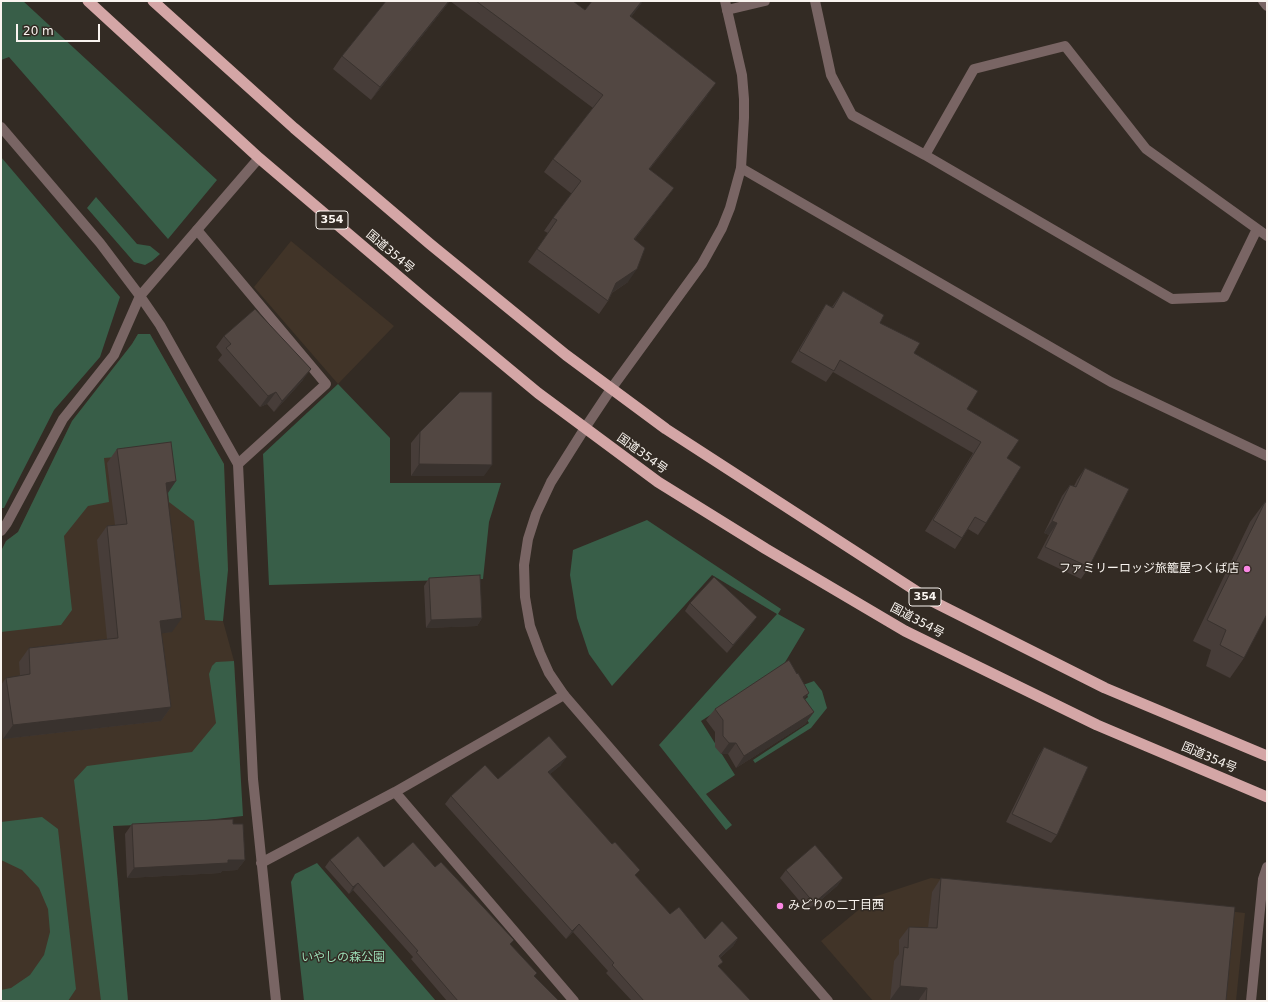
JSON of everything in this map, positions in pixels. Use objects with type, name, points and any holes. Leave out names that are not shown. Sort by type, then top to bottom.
[{"type":"highway","name":"国道354号","points":[[88,1],[259,158],[473,339],[538,393],[658,482],[766,549],[905,631],[1097,725],[1267,797]]},
{"type":"highway","name":"国道354号","points":[[153,1],[294,128],[377,199],[566,355],[666,429],[930,600],[1105,688],[1267,756]]},
{"type":"street","points":[[766,1],[726,5],[742,75],[744,118],[741,168],[730,208],[722,228],[702,264],[611,389],[584,428],[551,482],[536,514],[528,539],[524,566],[525,597],[530,626],[540,653],[549,673],[564,695],[828,1001]]},
{"type":"street","points":[[815,1],[831,75],[852,115],[1172,299],[1224,297],[1257,229]]},
{"type":"street","points":[[1263,1],[1267,6]]},
{"type":"street","points":[[925,156],[974,69],[1065,46],[1146,149],[1267,236]]},
{"type":"street","points":[[1,127],[100,243],[140,296],[160,325],[238,464],[253,779],[276,1001]]},
{"type":"street","points":[[1,531],[7,523],[62,420],[114,355],[140,296],[259,158]]},
{"type":"street","points":[[741,168],[1111,382],[1267,456]]},
{"type":"street","points":[[197,230],[326,384],[238,464]]},
{"type":"street","points":[[261,864],[395,792],[564,695]]},
{"type":"street","points":[[395,792],[574,1001]]},
{"type":"street","points":[[1251,1001],[1263,879],[1267,867]]},
{"type":"shaded area","points":[[291,241],[394,326],[338,384],[254,287]]},
{"type":"shaded area","points":[[138,334],[150,334],[224,464],[228,570],[222,575],[223,621],[234,661],[240,762],[180,823],[113,826],[128,1001],[1,1001],[1,551],[6,541],[18,532],[72,421],[132,344]]},
{"type":"shaded area","points":[[931,878],[1245,913],[1236,1001],[873,1001],[821,941],[874,897]]},
{"type":"green space","points":[[1,1],[23,1],[217,180],[168,239],[9,57],[1,60]]},
{"type":"green space","points":[[1,157],[120,297],[100,357],[54,410],[4,508],[1,508]]},
{"type":"green space","points":[[96,197],[137,244],[150,246],[160,254],[145,265],[134,262],[87,208]]},
{"type":"green space","points":[[138,334],[150,334],[224,464],[228,570],[223,621],[205,620],[194,521],[169,502],[164,453],[104,458],[109,502],[88,506],[64,536],[72,610],[61,625],[1,632],[1,551],[6,541],[18,532],[72,421],[132,344]]},
{"type":"green space","points":[[338,384],[390,438],[390,483],[501,483],[489,522],[483,579],[269,585],[263,454]]},
{"type":"green space","points":[[647,520],[781,609],[778,614],[805,629],[781,669],[701,721],[735,775],[706,794],[732,825],[726,830],[659,745],[777,614],[712,575],[612,686],[589,654],[577,618],[570,575],[573,550]]},
{"type":"green space","points":[[234,661],[243,816],[180,823],[113,826],[128,1001],[101,1001],[74,780],[87,766],[192,752],[216,723],[209,674],[212,666],[216,662]]},
{"type":"green space","points":[[814,681],[822,691],[827,708],[811,728],[755,763],[753,760],[809,723],[800,709],[803,701],[808,697],[803,685]]},
{"type":"green space","points":[[42,817],[58,829],[76,989],[68,1001],[1,1001],[1,990],[11,988],[30,975],[44,955],[50,932],[48,909],[39,888],[22,870],[1,860],[1,822]]},
{"type":"green space","name":"いやしの森公園","points":[[317,863],[436,1001],[304,1001],[291,882],[295,874]]},
{"type":"building","points":[[386,1],[449,1],[380,87],[342,56]]},
{"type":"building","points":[[476,1],[573,1],[585,10],[592,1],[642,1],[630,16],[716,83],[649,169],[674,188],[634,239],[645,248],[637,269],[616,283],[608,301],[537,249],[557,220],[553,218],[581,181],[553,159],[603,95]]},
{"type":"building","points":[[843,291],[884,315],[880,323],[920,343],[914,353],[978,391],[967,409],[1019,440],[1007,458],[1021,467],[986,523],[975,517],[962,538],[933,520],[981,442],[840,360],[834,371],[799,351],[826,304],[833,308]]},
{"type":"building","points":[[255,309],[311,369],[282,401],[276,392],[268,396],[226,348],[231,344],[224,336]]},
{"type":"building","points":[[460,392],[492,392],[492,465],[419,464],[420,432]]},
{"type":"building","points":[[171,442],[176,481],[166,483],[182,618],[160,621],[171,707],[13,725],[6,678],[30,674],[29,648],[118,638],[107,526],[127,524],[117,449]]},
{"type":"building","points":[[1085,468],[1129,489],[1089,567],[1045,547],[1057,523],[1052,521],[1070,485],[1076,487]]},
{"type":"building","name":"ファミリーロッジ旅籠屋つくば店","points":[[1265,502],[1267,503],[1267,614],[1244,658],[1220,645],[1226,630],[1207,620]]},
{"type":"building","points":[[480,575],[482,618],[431,620],[429,578]]},
{"type":"building","points":[[714,577],[757,617],[733,645],[690,603]]},
{"type":"building","points":[[789,660],[809,693],[803,697],[814,712],[744,756],[736,743],[729,743],[723,736],[723,720],[715,709]]},
{"type":"building","points":[[549,736],[567,757],[548,772],[612,844],[615,842],[640,870],[635,875],[670,914],[679,907],[705,939],[722,921],[738,938],[719,956],[723,962],[718,966],[751,1001],[644,1001],[612,965],[614,963],[579,924],[572,931],[451,796],[485,765],[498,779]]},
{"type":"building","points":[[1044,747],[1088,767],[1057,835],[1012,814]]},
{"type":"building","points":[[233,819],[233,824],[243,824],[245,860],[228,860],[228,863],[134,868],[132,824]]},
{"type":"building","points":[[358,836],[384,867],[413,842],[435,867],[441,862],[514,940],[510,944],[537,973],[534,976],[559,1001],[458,1001],[416,952],[418,951],[358,883],[353,887],[330,860]]},
{"type":"building","points":[[815,845],[843,878],[814,903],[786,870]]},
{"type":"building","points":[[941,878],[1235,907],[1226,1001],[926,1001],[927,988],[900,986],[904,947],[908,948],[909,927],[937,928]]},
{"type":"place","name":"ファミリーロッジ旅籠屋つくば店","points":[[1247,569]]},
{"type":"place","name":"みどりの二丁目西","points":[[780,906]]}]
